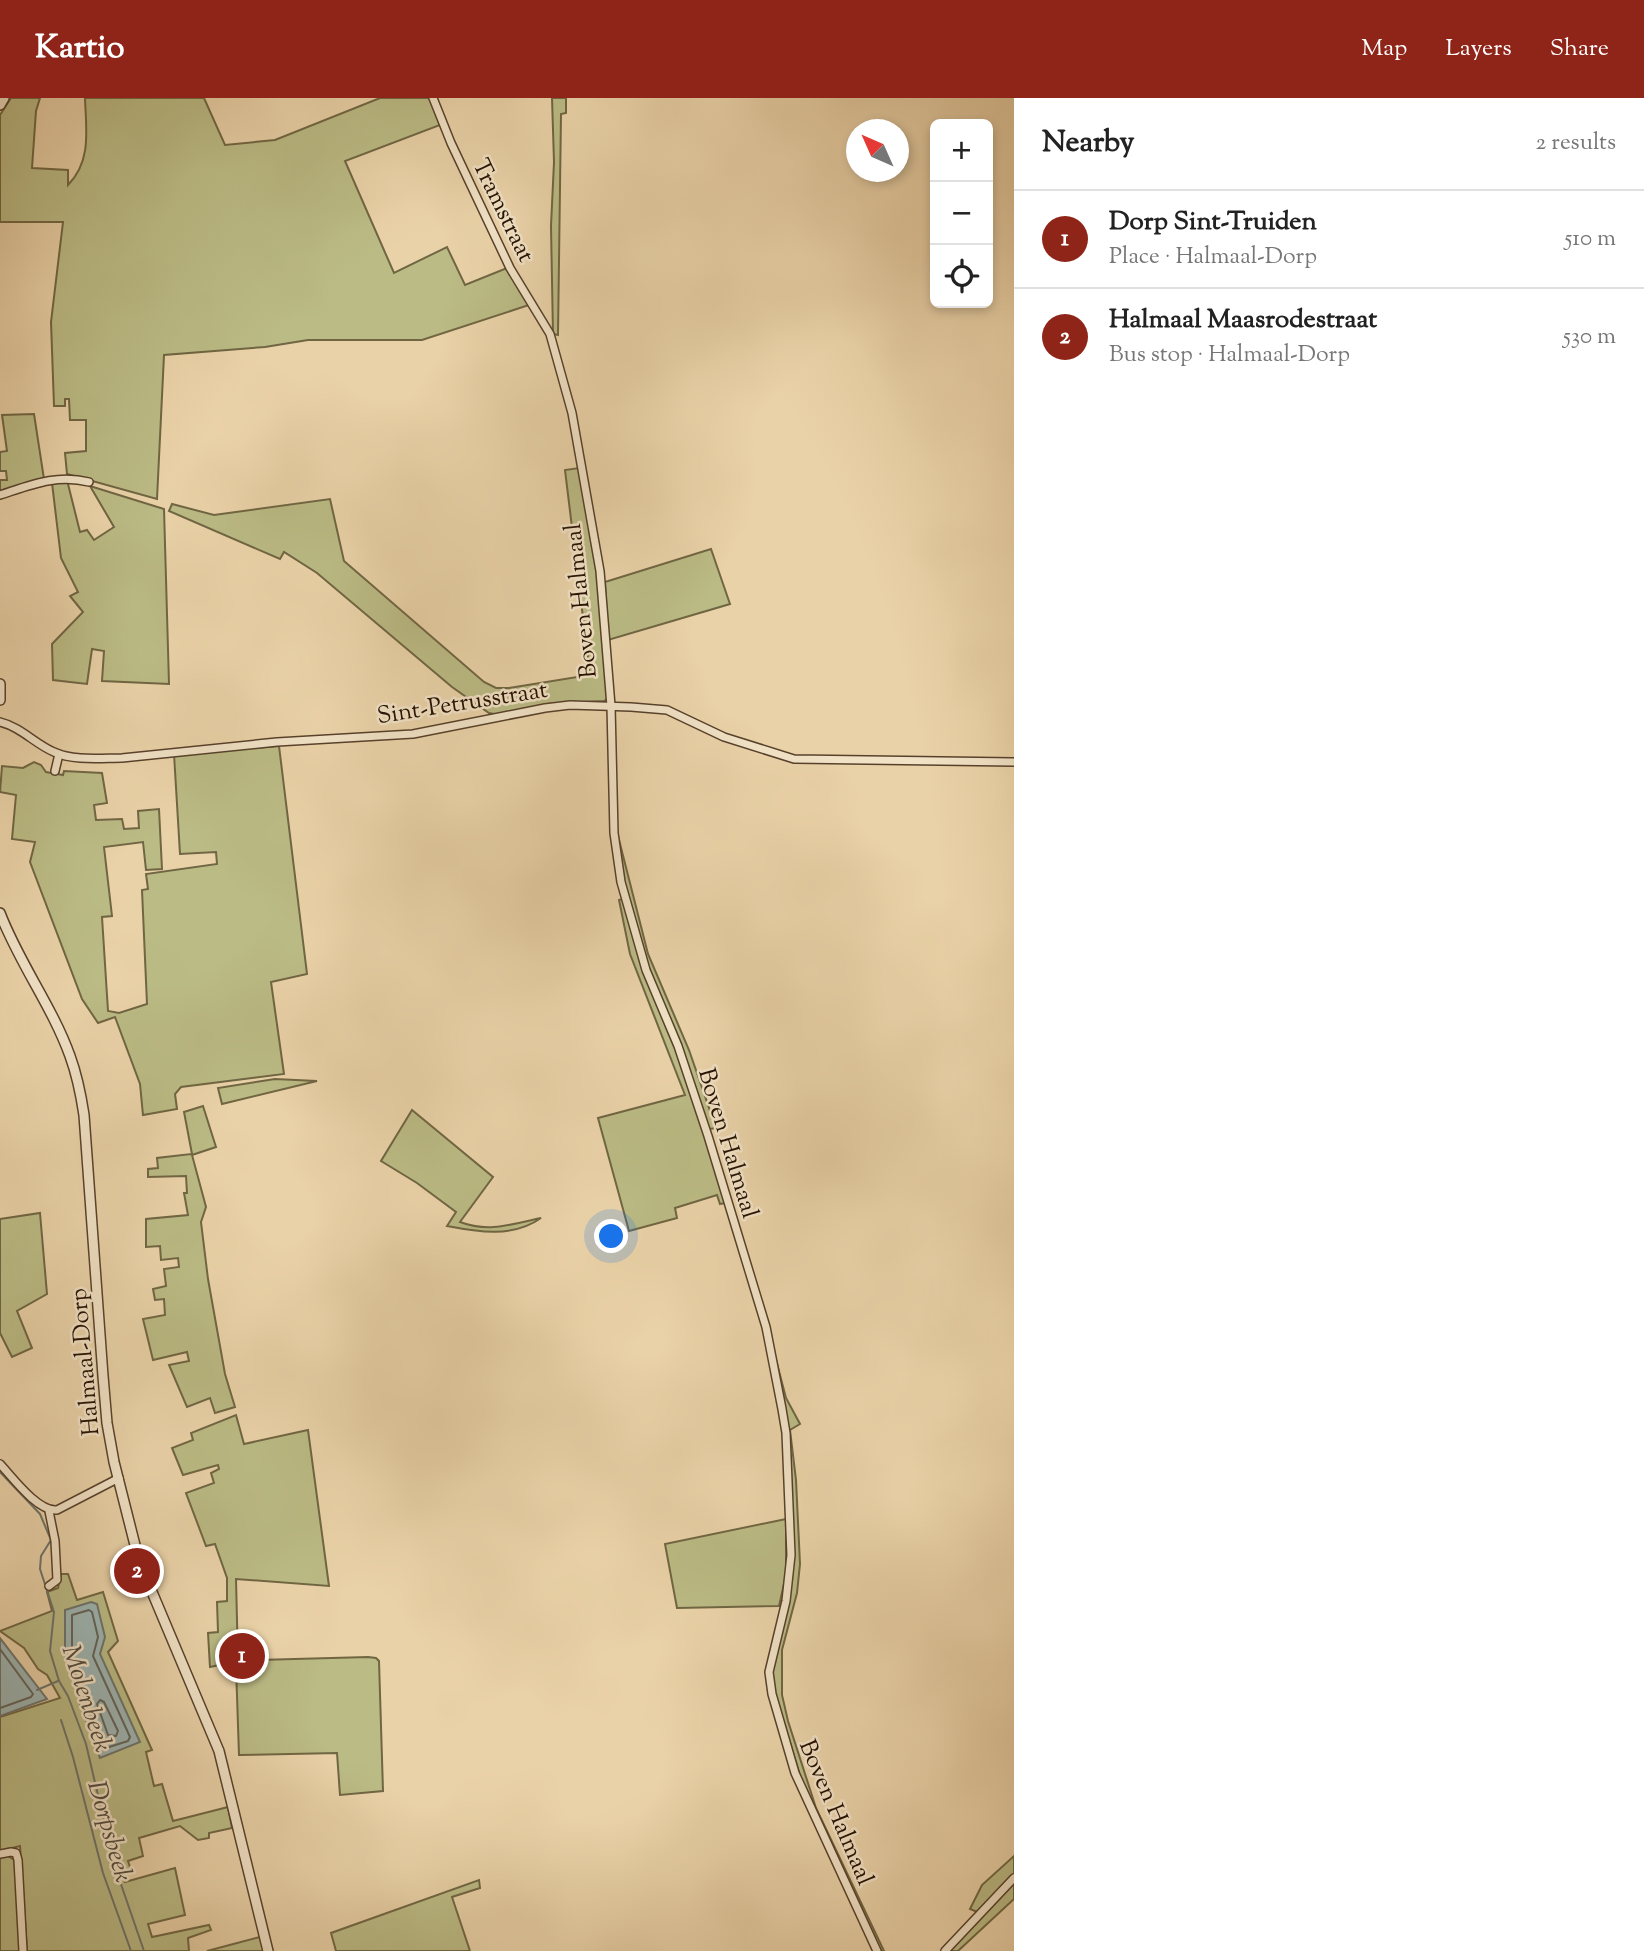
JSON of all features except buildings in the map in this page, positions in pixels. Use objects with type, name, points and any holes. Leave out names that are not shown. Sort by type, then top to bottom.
[{"type":"street","points":[[0,105],[4,98]]},
{"type":"street","name":"Tramstraat","points":[[433,98],[451,143],[510,268],[550,334]]},
{"type":"street","name":"Boven Halmaal","points":[[550,334],[572,413],[600,572],[611,706],[612,807],[615,850],[621,882],[646,970],[678,1046],[712,1147],[766,1326],[782,1409],[788,1460],[791,1555],[786,1601],[769,1672],[772,1694],[795,1773],[877,1951]]},
{"type":"street","points":[[0,495],[68,477],[89,482]]},
{"type":"street","points":[[0,684],[0,700]]},
{"type":"street","name":"Sint-Petrusstraat","points":[[0,722],[59,754],[122,758],[277,742],[413,734],[545,708],[570,705],[611,706],[667,710],[724,737],[794,759],[1014,762]]},
{"type":"street","points":[[55,771],[59,754]]},
{"type":"street","name":"Halmaal-Dorp","points":[[0,913],[11,940],[61,1034],[76,1074],[81,1096],[107,1423],[118,1478],[139,1561],[213,1734],[268,1951]]},
{"type":"street","points":[[0,1464],[38,1504],[49,1511],[57,1510],[118,1478]]},
{"type":"street","points":[[49,1511],[57,1556],[57,1580],[50,1586]]},
{"type":"street","points":[[0,1854],[16,1853],[19,1860],[23,1951]]},
{"type":"street","points":[[945,1951],[1014,1878]]},
{"type":"green space","points":[[11,98],[40,98],[36,111],[32,168],[68,170],[68,185],[76,176],[84,155],[85,98],[204,98],[225,145],[275,140],[380,98],[430,98],[440,125],[345,161],[394,273],[447,247],[465,285],[507,268],[529,305],[422,340],[308,340],[265,347],[164,355],[157,499],[67,474],[65,453],[86,451],[86,420],[70,420],[69,399],[65,399],[65,406],[54,406],[51,322],[63,222],[0,222],[0,115]]},
{"type":"green space","points":[[552,98],[566,98],[566,113],[561,114],[558,335],[553,334]]},
{"type":"green space","points":[[34,414],[44,479],[0,491],[0,480],[7,480],[6,471],[0,471],[0,452],[7,451],[2,415]]},
{"type":"green space","points":[[579,468],[598,567],[607,699],[547,704],[499,715],[489,713],[452,687],[317,573],[284,552],[280,559],[169,511],[172,504],[214,515],[330,499],[344,561],[484,682],[496,688],[509,688],[590,675],[565,470]]},
{"type":"green space","points":[[67,480],[80,532],[87,530],[94,540],[114,527],[90,486],[164,509],[169,684],[102,681],[104,651],[92,649],[87,684],[53,680],[52,644],[83,612],[70,596],[78,592],[61,558],[52,483]]},
{"type":"green space","points":[[711,549],[730,604],[608,640],[605,582]]},
{"type":"green space","points":[[279,746],[307,974],[271,982],[284,1074],[181,1087],[175,1094],[177,1109],[143,1115],[140,1084],[115,1017],[98,1023],[82,999],[30,862],[35,842],[12,839],[16,795],[0,792],[2,766],[23,768],[34,762],[41,765],[46,772],[63,775],[64,771],[102,773],[107,803],[94,805],[96,820],[122,819],[124,829],[139,828],[138,811],[159,809],[162,869],[146,870],[143,842],[104,847],[112,916],[102,917],[108,1011],[119,1013],[147,1004],[142,890],[148,889],[146,874],[217,864],[216,852],[180,854],[174,754]]},
{"type":"green space","points":[[616,828],[648,954],[689,1050],[716,1128],[704,1130],[725,1203],[720,1204],[717,1195],[675,1208],[677,1218],[629,1231],[598,1118],[685,1095],[630,954],[619,900],[623,899],[648,969],[625,891]]},
{"type":"green space","points":[[275,1079],[317,1081],[222,1104],[218,1088]]},
{"type":"green space","points":[[203,1106],[216,1147],[192,1155],[206,1207],[201,1222],[208,1279],[225,1374],[235,1407],[215,1413],[210,1398],[187,1407],[169,1365],[189,1361],[187,1352],[153,1360],[143,1319],[165,1315],[164,1299],[155,1300],[153,1289],[166,1286],[164,1269],[179,1267],[178,1258],[161,1260],[160,1246],[146,1247],[146,1219],[188,1215],[184,1193],[187,1193],[186,1176],[148,1177],[148,1169],[158,1168],[157,1158],[192,1154],[184,1112]]},
{"type":"green space","points":[[412,1110],[493,1177],[460,1222],[491,1227],[541,1218],[519,1229],[507,1231],[447,1226],[456,1212],[381,1161]]},
{"type":"green space","points":[[40,1213],[47,1294],[17,1311],[32,1348],[12,1357],[0,1333],[0,1219]]},
{"type":"green space","points":[[774,1352],[786,1398],[800,1424],[790,1430],[796,1480],[800,1564],[797,1593],[782,1650],[782,1695],[816,1808],[884,1951],[880,1951],[807,1798],[775,1694],[772,1675],[790,1589],[791,1480]]},
{"type":"green space","points":[[236,1415],[244,1444],[308,1430],[329,1586],[236,1579],[238,1661],[210,1667],[208,1633],[218,1632],[217,1602],[227,1601],[227,1578],[215,1544],[206,1546],[186,1493],[214,1483],[211,1473],[219,1469],[218,1465],[183,1475],[172,1448],[193,1440],[191,1433]]},
{"type":"green space","points":[[786,1519],[786,1575],[779,1606],[677,1608],[665,1544]]},
{"type":"green space","points":[[61,1574],[68,1574],[77,1600],[103,1592],[118,1641],[108,1652],[152,1750],[146,1752],[154,1786],[162,1784],[173,1821],[228,1807],[232,1828],[209,1833],[209,1838],[198,1840],[180,1826],[139,1838],[143,1856],[128,1861],[131,1870],[122,1873],[125,1882],[175,1868],[185,1915],[148,1924],[152,1937],[209,1925],[211,1930],[188,1938],[189,1951],[27,1951],[20,1846],[0,1851],[0,1717],[60,1698],[47,1675],[38,1669],[24,1648],[0,1631],[52,1611],[47,1592],[58,1588]]},
{"type":"green space","points":[[368,1657],[379,1661],[383,1791],[340,1795],[337,1753],[239,1755],[236,1666],[258,1660]]},
{"type":"green space","points":[[6,1855],[16,1861],[21,1951],[0,1951],[0,1857]]},
{"type":"green space","points":[[1014,1856],[1014,1875],[980,1913],[970,1909],[982,1885]]},
{"type":"green space","points":[[479,1880],[480,1888],[452,1897],[470,1951],[336,1951],[331,1933]]},
{"type":"green space","points":[[1014,1883],[1014,1899],[958,1951],[948,1951]]},
{"type":"green space","points":[[260,1937],[264,1951],[207,1951]]},
{"type":"water","points":[[91,1602],[97,1604],[105,1637],[100,1654],[140,1742],[100,1758],[79,1701],[75,1674],[65,1656],[65,1610]]},
{"type":"water","points":[[0,1638],[47,1699],[0,1716]]},
{"type":"waterway","name":"Molenbeek","points":[[0,1472],[40,1514],[51,1540],[41,1556],[40,1569],[54,1612],[50,1651],[59,1681],[68,1696],[86,1744],[114,1864],[144,1951]]},
{"type":"waterway","points":[[37,1690],[58,1681]]},
{"type":"waterway","name":"Dorpsbeek","points":[[61,1720],[103,1873],[131,1951]]},
{"type":"place","name":"Halmaal Maasrodestraat","points":[[137,1571]]},
{"type":"place","name":"Dorp Sint-Truiden","points":[[242,1656]]}]
